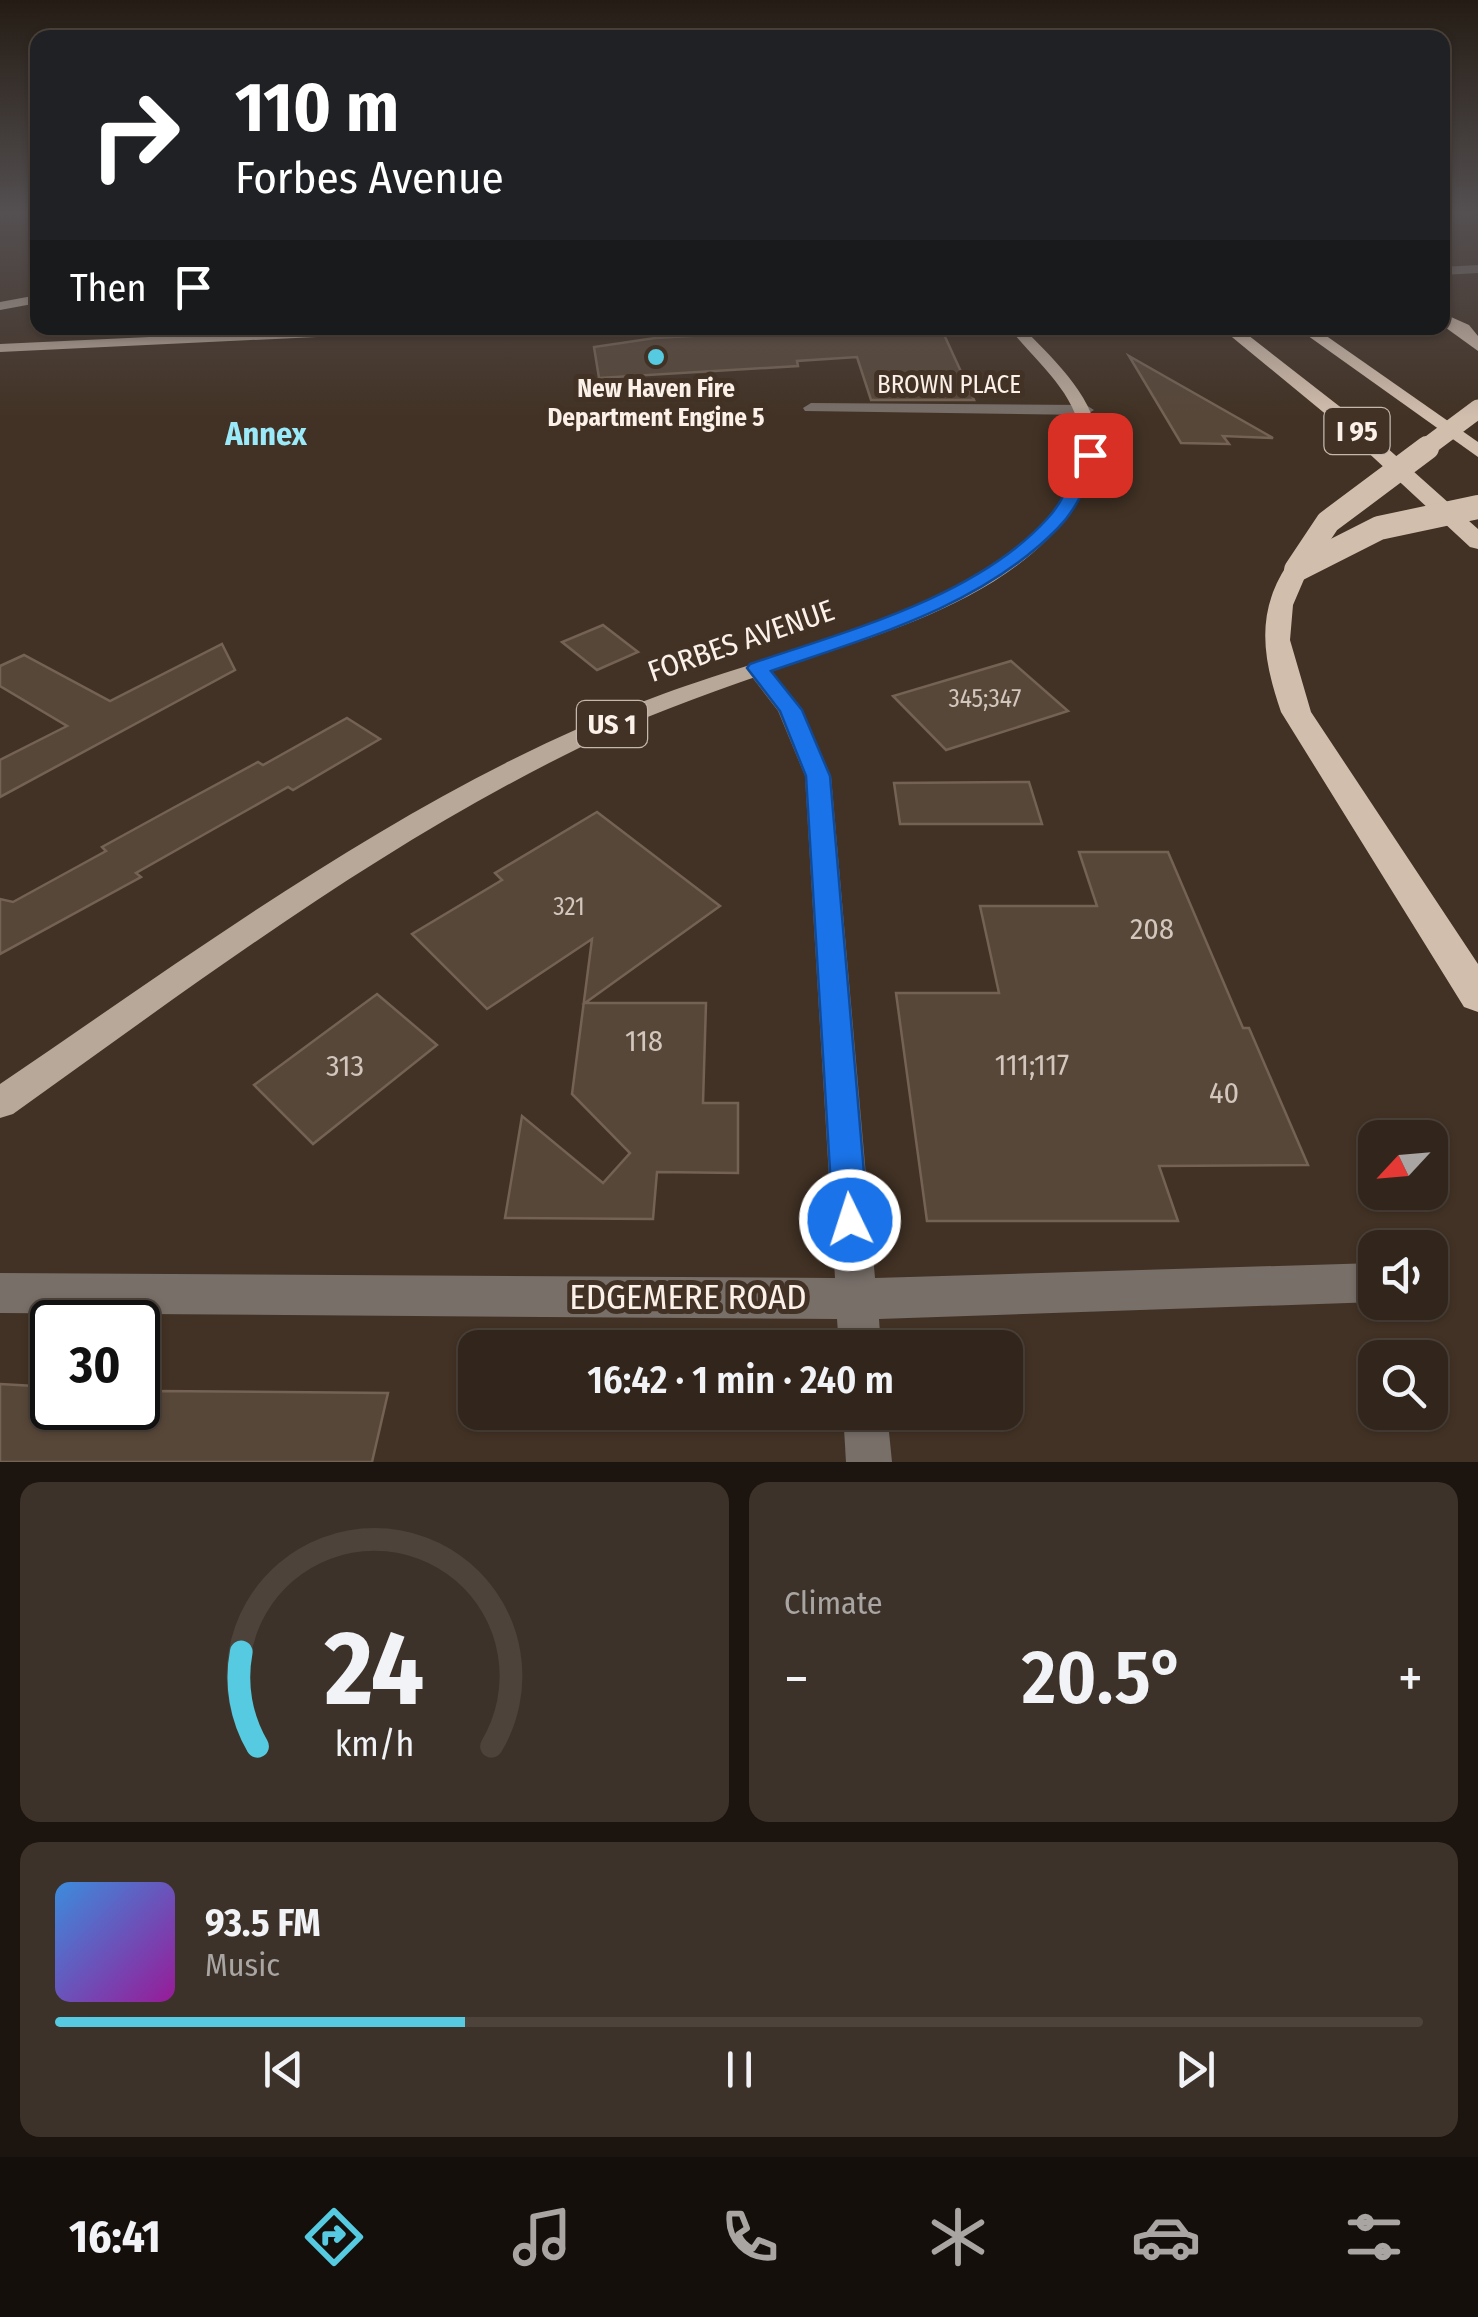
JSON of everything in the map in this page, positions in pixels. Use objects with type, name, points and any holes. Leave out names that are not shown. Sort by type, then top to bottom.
[{"type":"highway","points":[[1450,304],[1478,317]]},
{"type":"highway","points":[[1450,323],[1478,346]]},
{"type":"highway","name":"I 95","points":[[1238,335],[1388,457],[1478,542]]},
{"type":"highway","name":"I 95","points":[[1315,335],[1478,451]]},
{"type":"highway","points":[[1478,410],[1328,522],[1284,588],[1273,635],[1281,673],[1296,712],[1478,996]]},
{"type":"highway","points":[[1296,570],[1379,528],[1478,507]]},
{"type":"main road","points":[[0,306],[30,300]]},
{"type":"main road","points":[[0,348],[274,335]]},
{"type":"main road","points":[[1023,335],[1074,390],[1086,410]]},
{"type":"main road","name":"FORBES AVENUE","points":[[0,1103],[312,889],[536,760],[650,707],[859,634],[944,599],[1006,562],[1053,523],[1076,491],[1090,455],[1086,410]]},
{"type":"street","name":"BROWN PLACE","points":[[811,408],[1086,410]]},
{"type":"street","points":[[757,668],[790,710],[818,776],[859,1330]]},
{"type":"street","name":"EDGEMERE ROAD","points":[[0,1293],[856,1298],[1358,1284]]},
{"type":"street","points":[[866,1430],[868,1462]]},
{"type":"building","points":[[944,335],[974,400],[871,400],[857,357],[797,361],[798,366],[599,378],[594,347],[655,338]]},
{"type":"building","points":[[1129,356],[1273,438],[1223,436],[1229,444],[1181,443]]},
{"type":"building","points":[[603,625],[638,652],[597,670],[562,642]]},
{"type":"building","points":[[222,644],[235,670],[0,797],[0,760],[67,726],[0,686],[0,666],[24,655],[110,701]]},
{"type":"building","points":[[1011,661],[1068,711],[946,750],[893,696]]},
{"type":"building","points":[[347,718],[380,739],[293,790],[288,787],[226,822],[136,873],[141,877],[0,954],[0,899],[13,902],[106,851],[102,847]]},
{"type":"building","points":[[1029,782],[1042,824],[900,824],[894,783]]},
{"type":"building","points":[[597,812],[720,906],[585,1003],[706,1003],[703,1103],[738,1103],[738,1173],[657,1172],[653,1219],[505,1218],[522,1116],[603,1183],[630,1153],[572,1094],[592,939],[487,1009],[412,934],[502,880],[495,873]]},
{"type":"building","points":[[1079,852],[1168,852],[1243,1028],[1249,1028],[1308,1165],[1159,1166],[1178,1221],[927,1221],[896,993],[999,993],[980,906],[1097,906]]},
{"type":"building","points":[[377,994],[437,1045],[313,1144],[254,1085]]},
{"type":"building","points":[[0,1384],[30,1386],[30,1430],[160,1430],[160,1391],[388,1393],[372,1462],[0,1462]]},
{"type":"place","name":"New Haven Fire Department Engine 5","points":[[656,357]]},
{"type":"district","name":"Annex","points":[[266,434]]},
{"type":"route","points":[[850,1220],[818,776],[790,710],[757,668],[859,634],[944,599],[1006,562],[1053,523],[1076,491],[1090,455]]}]
